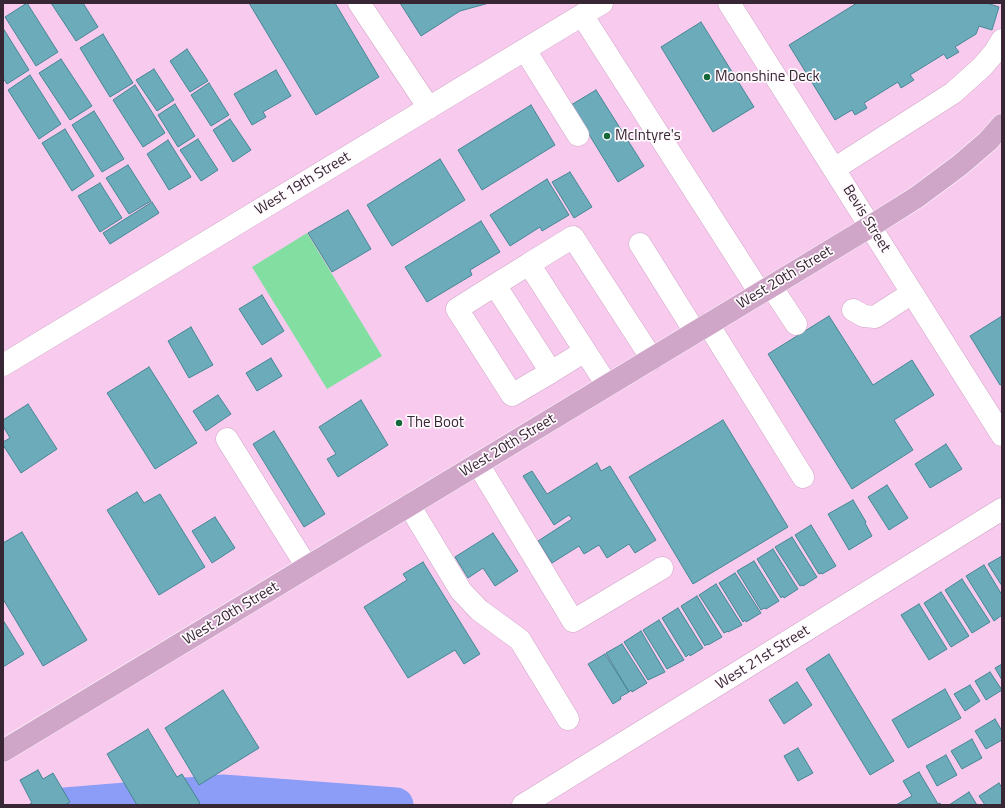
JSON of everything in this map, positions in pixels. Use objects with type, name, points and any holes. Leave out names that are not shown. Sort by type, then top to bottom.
[{"type":"main road","name":"West 20th Street","points":[[3,752],[871,226],[917,197],[960,165],[988,141],[1002,125]]},
{"type":"street","points":[[359,3],[429,108]]},
{"type":"street","name":"West 19th Street","points":[[3,365],[602,3]]},
{"type":"street","name":"Bevis Street","points":[[738,6],[834,170],[871,226],[1002,435]]},
{"type":"street","points":[[582,15],[766,290],[796,324]]},
{"type":"street","points":[[834,170],[953,94],[982,67],[994,53],[1002,40]]},
{"type":"street","points":[[525,50],[578,135]]},
{"type":"street","points":[[585,350],[512,395],[457,309],[573,237],[652,359]]},
{"type":"street","points":[[640,244],[702,328],[803,477]]},
{"type":"street","points":[[529,264],[607,385]]},
{"type":"street","points":[[495,285],[551,372]]},
{"type":"street","points":[[853,310],[864,316],[875,317],[912,293]]},
{"type":"street","points":[[227,440],[307,567]]},
{"type":"street","points":[[478,464],[573,621],[662,568]]},
{"type":"street","points":[[409,506],[461,591],[479,610],[520,640],[568,719]]},
{"type":"street","name":"West 21st Street","points":[[523,805],[1002,509]]},
{"type":"green space","points":[[307,233],[382,356],[327,389],[252,267]]},
{"type":"building","points":[[27,3],[58,52],[36,66],[5,17]]},
{"type":"building","points":[[51,3],[83,3],[98,27],[76,41]]},
{"type":"building","points":[[249,3],[335,3],[379,77],[316,115]]},
{"type":"building","points":[[400,3],[489,3],[460,11],[421,36]]},
{"type":"building","points":[[857,3],[987,3],[999,7],[992,30],[979,26],[976,34],[955,47],[959,52],[947,59],[944,54],[910,75],[914,80],[901,88],[898,82],[864,103],[867,108],[855,115],[852,110],[835,120],[789,45]]},
{"type":"building","name":"Moonshine Deck","points":[[701,22],[754,107],[713,132],[661,47]]},
{"type":"building","points":[[3,28],[29,70],[7,84],[3,78]]},
{"type":"building","points":[[103,34],[133,83],[110,97],[80,48]]},
{"type":"building","points":[[187,49],[208,81],[190,92],[170,61]]},
{"type":"building","points":[[61,59],[92,106],[70,120],[39,73]]},
{"type":"building","points":[[154,69],[174,100],[157,111],[136,80]]},
{"type":"building","points":[[276,70],[291,96],[263,112],[266,117],[252,125],[234,94]]},
{"type":"building","points":[[30,75],[61,124],[39,139],[8,90]]},
{"type":"building","points":[[209,83],[229,115],[211,126],[191,95]]},
{"type":"building","points":[[135,85],[165,133],[143,147],[113,100]]},
{"type":"building","name":"McIntyre's","points":[[596,90],[644,166],[618,182],[571,105]]},
{"type":"building","points":[[175,104],[195,136],[178,147],[158,115]]},
{"type":"building","points":[[531,105],[555,145],[482,190],[458,150]]},
{"type":"building","points":[[94,111],[124,159],[102,172],[72,125]]},
{"type":"building","points":[[230,119],[251,150],[233,162],[213,130]]},
{"type":"building","points":[[65,129],[94,176],[72,191],[42,143]]},
{"type":"building","points":[[198,139],[218,170],[201,181],[180,150]]},
{"type":"building","points":[[168,140],[191,177],[169,190],[147,154]]},
{"type":"building","points":[[440,159],[465,200],[392,246],[367,205]]},
{"type":"building","points":[[128,165],[151,201],[129,214],[106,178]]},
{"type":"building","points":[[570,172],[592,207],[574,218],[552,182]]},
{"type":"building","points":[[547,179],[569,215],[542,231],[540,227],[510,246],[490,215]]},
{"type":"building","points":[[100,183],[122,218],[100,232],[78,196]]},
{"type":"building","points":[[152,202],[159,213],[110,244],[103,233]]},
{"type":"building","points":[[348,210],[371,249],[332,272],[308,233]]},
{"type":"building","points":[[481,221],[500,252],[470,270],[472,275],[427,302],[405,267]]},
{"type":"building","points":[[262,295],[284,331],[262,345],[239,309]]},
{"type":"building","points":[[829,316],[873,385],[912,360],[934,395],[894,420],[913,450],[852,489],[768,354]]},
{"type":"building","points":[[1002,316],[1002,384],[1000,385],[970,336]]},
{"type":"building","points":[[191,327],[213,365],[189,378],[168,341]]},
{"type":"building","points":[[271,358],[282,376],[257,391],[246,373]]},
{"type":"building","points":[[149,367],[197,443],[155,469],[107,393]]},
{"type":"building","points":[[218,395],[231,414],[206,431],[193,411]]},
{"type":"building","points":[[361,400],[388,445],[338,477],[327,459],[336,454],[319,427]]},
{"type":"building","points":[[28,404],[57,449],[21,473],[3,445],[3,442],[10,438],[3,426],[3,420]]},
{"type":"building","points":[[723,420],[788,527],[693,584],[629,477]]},
{"type":"building","points":[[274,431],[325,514],[304,527],[253,444]]},
{"type":"building","points":[[946,444],[962,469],[930,488],[915,464]]},
{"type":"building","points":[[597,463],[601,471],[610,466],[656,540],[635,553],[629,544],[607,558],[599,545],[584,554],[579,546],[552,563],[538,541],[572,519],[569,515],[554,525],[523,476],[532,471],[547,494]]},
{"type":"building","points":[[887,485],[908,518],[889,530],[868,497]]},
{"type":"building","points":[[137,492],[144,503],[160,494],[205,567],[159,595],[107,510]]},
{"type":"building","points":[[853,500],[866,522],[865,523],[872,536],[849,550],[828,514]]},
{"type":"building","points":[[215,517],[235,548],[212,563],[192,531]]},
{"type":"building","points":[[811,525],[836,566],[822,574],[819,574],[795,535]]},
{"type":"building","points":[[22,532],[87,640],[43,666],[3,599],[3,543]]},
{"type":"building","points":[[493,533],[518,571],[495,586],[483,568],[468,578],[455,557]]},
{"type":"building","points":[[792,537],[817,577],[803,586],[800,586],[775,547]]},
{"type":"building","points":[[773,549],[798,589],[784,598],[783,596],[781,598],[757,559]]},
{"type":"building","points":[[1002,556],[1002,586],[988,564]]},
{"type":"building","points":[[754,561],[779,601],[766,609],[764,608],[761,610],[737,571]]},
{"type":"building","points":[[423,562],[480,654],[464,664],[455,650],[408,678],[364,607],[407,580],[403,574]]},
{"type":"building","points":[[984,565],[1002,595],[1002,615],[994,621],[966,576]]},
{"type":"building","points":[[735,573],[761,613],[746,622],[745,620],[743,622],[719,583]]},
{"type":"building","points":[[962,579],[990,622],[972,633],[945,590]]},
{"type":"building","points":[[716,584],[742,625],[724,633],[699,595]]},
{"type":"building","points":[[941,592],[969,636],[951,647],[924,603]]},
{"type":"building","points":[[697,596],[722,637],[705,646],[681,606]]},
{"type":"building","points":[[919,604],[947,649],[929,660],[901,615]]},
{"type":"building","points":[[678,608],[703,648],[690,656],[689,654],[686,657],[662,618]]},
{"type":"building","points":[[3,620],[24,654],[3,667]]},
{"type":"building","points":[[659,620],[684,660],[667,669],[643,630]]},
{"type":"building","points":[[641,631],[665,672],[648,680],[624,642]]},
{"type":"building","points":[[622,644],[647,683],[632,692],[631,690],[629,692],[606,653]]},
{"type":"building","points":[[605,654],[629,692],[620,697],[621,699],[613,704],[588,664]]},
{"type":"building","points":[[829,654],[894,761],[870,775],[806,669]]},
{"type":"building","points":[[1002,664],[1002,680],[995,668]]},
{"type":"building","points":[[990,672],[1002,690],[986,700],[975,681]]},
{"type":"building","points":[[797,682],[812,705],[784,724],[769,700]]},
{"type":"building","points":[[970,685],[980,701],[965,711],[954,694]]},
{"type":"building","points":[[945,689],[961,718],[908,748],[892,720]]},
{"type":"building","points":[[223,690],[259,748],[199,785],[165,728]]},
{"type":"building","points":[[995,719],[1002,731],[1002,740],[986,749],[975,731]]},
{"type":"building","points":[[148,729],[177,777],[182,774],[200,803],[197,805],[137,805],[107,754]]},
{"type":"building","points":[[972,739],[982,758],[962,769],[951,751]]},
{"type":"building","points":[[798,748],[813,773],[798,781],[784,756]]},
{"type":"building","points":[[946,755],[957,775],[937,786],[926,766]]},
{"type":"building","points":[[38,770],[43,779],[53,773],[70,802],[65,805],[28,805],[32,803],[20,780]]},
{"type":"building","points":[[919,772],[938,804],[940,803],[941,805],[896,805],[912,796],[903,781]]},
{"type":"building","points":[[999,783],[1002,788],[1002,805],[985,805],[979,796]]},
{"type":"building","points":[[969,792],[977,805],[949,805]]},
{"type":"waterway","points":[[65,805],[223,792],[396,805]]},
{"type":"place","name":"Moonshine Deck","points":[[707,77]]},
{"type":"place","name":"McIntyre's","points":[[607,136]]},
{"type":"place","name":"The Boot","points":[[399,423]]}]
